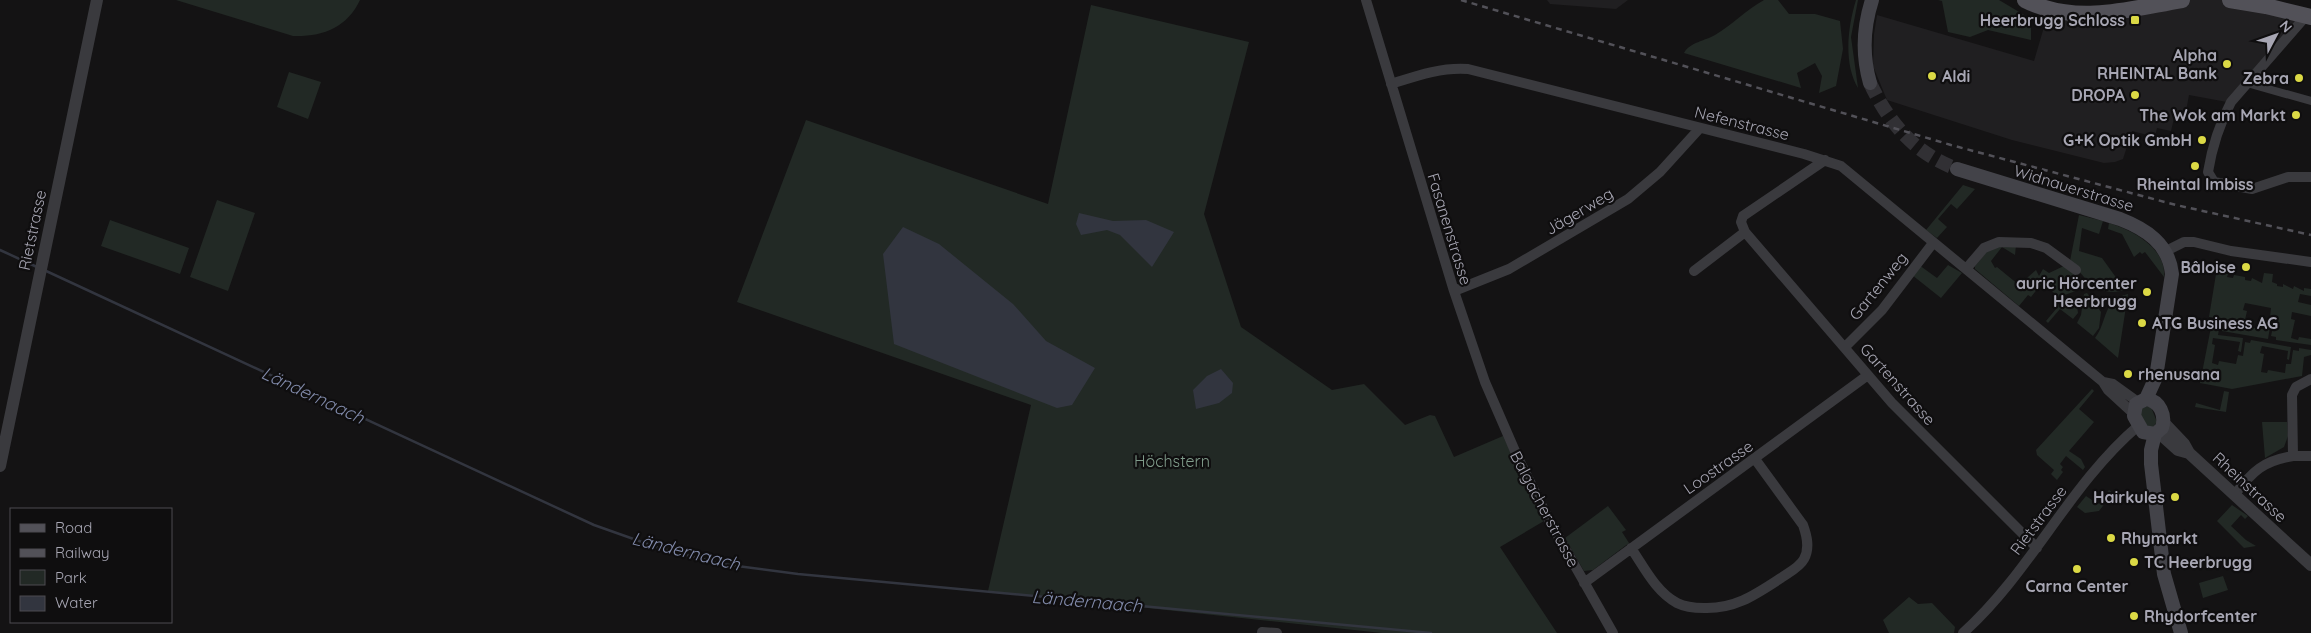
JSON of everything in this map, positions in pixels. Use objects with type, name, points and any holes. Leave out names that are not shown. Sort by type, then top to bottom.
[{"type":"main road","points":[[1870,83],[1864,48],[1868,12],[1872,0]]},
{"type":"main road","points":[[2025,0],[2049,10],[2093,15],[2182,0]]},
{"type":"main road","points":[[2230,0],[2309,15]]},
{"type":"main road","name":"Widnauerstrasse","points":[[1957,169],[2135,225],[2156,240],[2166,251]]},
{"type":"main road","points":[[2166,251],[2172,274],[2148,419],[2164,574],[2169,598],[2181,633]]},
{"type":"street","name":"Rietstrasse","points":[[0,466],[97,0]]},
{"type":"street","points":[[1366,0],[1391,84]]},
{"type":"street","points":[[2309,15],[2231,102],[2222,118],[2212,150],[2208,172],[2214,182],[2252,189],[2288,177],[2311,177]]},
{"type":"street","name":"Nefenstrasse","points":[[1391,84],[1438,70],[1452,68],[1468,69],[1825,160],[1841,166],[2103,382],[2113,384],[2148,419]]},
{"type":"street","points":[[2247,83],[2311,100]]},
{"type":"street","name":"Fasanenstrasse","points":[[1391,84],[1454,291],[1485,382]]},
{"type":"street","name":"Jägerweg","points":[[1454,291],[1509,270],[1628,199],[1660,172],[1700,128]]},
{"type":"street","points":[[1694,271],[1745,232],[1741,222],[1743,216],[1825,160]]},
{"type":"street","name":"Gartenstrasse","points":[[1745,232],[1892,403],[2037,548]]},
{"type":"street","name":"Gartenweg","points":[[1845,347],[1882,310],[1933,242]]},
{"type":"street","points":[[1966,270],[1984,248],[1999,242],[2031,243],[2046,248],[2076,270]]},
{"type":"street","points":[[2166,251],[2184,242],[2194,242],[2231,251],[2311,262]]},
{"type":"street","name":"Loostrasse","points":[[1584,583],[1868,375]]},
{"type":"street","points":[[2293,456],[2292,395],[2296,387],[2311,379]]},
{"type":"street","name":"Balgacherstrasse","points":[[1485,382],[1518,458],[1584,583],[1613,633]]},
{"type":"street","name":"Rietstrasse","points":[[1963,633],[2004,592],[2081,489],[2126,436],[2148,419]]},
{"type":"street","name":"Rheinstrasse","points":[[2148,419],[2178,450],[2189,453],[2311,565]]},
{"type":"street","points":[[2235,494],[2250,475],[2267,462],[2293,456],[2311,456]]},
{"type":"street","points":[[1631,548],[1664,595],[1679,604],[1697,608],[1718,608],[1744,602],[1792,571],[1804,560],[1808,546],[1807,536],[1803,525],[1755,459]]},
{"type":"street","points":[[1262,632],[1277,633]]},
{"type":"shaded area","points":[[1547,0],[1628,0],[1616,9],[1550,4]]},
{"type":"shaded area","points":[[2182,0],[2230,0],[2306,16],[2227,102],[2189,95],[2185,117],[2175,114],[2171,131],[2157,128],[2155,137],[2132,131],[2123,159],[2115,162],[2104,163],[2012,140],[1887,100],[1873,66],[1874,34],[1877,15],[2034,61],[2049,10]]},
{"type":"green space","points":[[176,0],[360,0],[348,18],[333,29],[314,35],[293,36]]},
{"type":"green space","points":[[1764,0],[1778,0],[1789,14],[1815,14],[1840,21],[1843,49],[1836,86],[1819,93],[1822,76],[1815,63],[1797,73],[1801,88],[1684,53],[1690,46],[1721,31]]},
{"type":"green space","points":[[1856,0],[1858,0],[1851,37],[1858,88],[1850,67],[1848,44]]},
{"type":"green space","points":[[1938,0],[1999,0],[2031,19],[2031,40],[1988,30],[1970,37],[1948,32],[1942,1]]},
{"type":"green space","name":"Höchstern","points":[[1091,5],[1249,42],[1204,214],[1241,327],[1332,390],[1364,384],[1405,425],[1430,415],[1435,416],[1454,457],[1503,436],[1544,521],[1500,547],[1557,633],[1382,633],[988,591],[1031,405],[737,302],[806,120],[1048,204]]},
{"type":"green space","points":[[289,72],[321,82],[308,119],[277,107]]},
{"type":"green space","points":[[1963,185],[1975,189],[1957,209],[1951,204],[1938,219],[1947,227],[1937,238],[1926,230]]},
{"type":"green space","points":[[217,200],[255,213],[228,291],[190,277]]},
{"type":"green space","points":[[2079,215],[2103,221],[2099,234],[2082,228],[2079,251],[2102,258],[2125,290],[2116,292],[2100,289],[2087,280],[2070,261]]},
{"type":"green space","points":[[110,220],[189,248],[180,274],[101,246]]},
{"type":"green space","points":[[2109,223],[2128,230],[2154,249],[2160,257],[2164,277],[2145,252],[2142,254],[2140,252],[2134,257],[2122,234],[2108,229]]},
{"type":"green space","points":[[2016,245],[2015,255],[2002,247],[1991,261],[1995,268],[1997,267],[2019,285],[2036,270],[2039,276],[2043,269],[2049,273],[2064,266],[2078,275],[2087,287],[2059,297],[2042,283],[2031,297],[2028,295],[2019,306],[1975,269],[1975,266],[1990,248]]},
{"type":"green space","points":[[1919,265],[1937,278],[1948,265],[1962,273],[1941,298],[1912,275]]},
{"type":"green space","points":[[2220,265],[2224,265],[2223,273],[2228,274],[2227,277],[2233,278],[2234,275],[2245,277],[2245,280],[2251,281],[2252,278],[2262,283],[2264,273],[2273,274],[2272,282],[2277,284],[2277,286],[2283,287],[2283,284],[2293,289],[2294,286],[2304,291],[2304,288],[2311,289],[2311,296],[2300,294],[2298,302],[2311,305],[2311,316],[2292,312],[2291,319],[2295,320],[2291,338],[2298,340],[2299,337],[2311,339],[2311,345],[2276,340],[2276,337],[2271,336],[2275,318],[2270,317],[2271,308],[2245,303],[2243,310],[2247,311],[2243,329],[2250,331],[2250,327],[2267,330],[2269,321],[2271,321],[2268,339],[2222,331],[2223,319],[2209,317],[2216,274],[2218,274]]},
{"type":"green space","points":[[2087,293],[2101,312],[2099,328],[2093,336],[2077,323],[2081,315],[2084,294]]},
{"type":"green space","points":[[2128,294],[2118,358],[2095,338],[2110,306],[2120,297]]},
{"type":"green space","points":[[2068,297],[2077,306],[2078,313],[2073,319],[2060,309],[2048,323],[2046,321],[2056,309],[2056,304]]},
{"type":"green space","points":[[2205,320],[2220,323],[2218,335],[2243,338],[2241,352],[2238,351],[2240,342],[2213,338],[2212,344],[2215,345],[2212,363],[2218,365],[2219,361],[2236,364],[2238,355],[2243,356],[2245,342],[2250,343],[2251,340],[2291,347],[2289,360],[2287,359],[2288,351],[2262,346],[2260,353],[2264,354],[2261,372],[2267,373],[2268,370],[2285,373],[2286,364],[2291,364],[2293,350],[2299,351],[2299,348],[2311,350],[2311,355],[2304,357],[2302,376],[2232,389],[2200,383],[2211,327],[2204,325]]},
{"type":"green space","points":[[2092,389],[2094,391],[2079,409],[2094,422],[2069,451],[2081,459],[2085,467],[2083,470],[2066,456],[2060,464],[2063,467],[2061,470],[2063,472],[2057,480],[2051,474],[2054,470],[2037,455],[2036,450]]},
{"type":"green space","points":[[2224,391],[2229,392],[2226,412],[2195,407],[2196,403],[2220,410]]},
{"type":"green space","points":[[2144,406],[2151,407],[2157,422],[2153,427],[2147,427],[2139,411]]},
{"type":"green space","points":[[2262,422],[2287,422],[2288,436],[2284,447],[2265,458]]},
{"type":"green space","points":[[2109,490],[2113,493],[2099,511],[2085,513],[2077,507],[2086,496],[2098,504]]},
{"type":"green space","points":[[2232,505],[2248,516],[2245,519],[2241,515],[2231,526],[2246,540],[2256,546],[2244,548],[2217,521]]},
{"type":"green space","points":[[1608,506],[1626,530],[1622,532],[1629,543],[1593,570],[1584,571],[1565,538]]},
{"type":"green space","points":[[2223,576],[2228,590],[2203,598],[2199,583]]},
{"type":"green space","points":[[1909,597],[1918,604],[1932,603],[1955,627],[1954,633],[1889,633],[1883,620]]},
{"type":"water","points":[[1079,213],[1113,221],[1146,220],[1174,232],[1152,267],[1120,235],[1107,230],[1081,235],[1076,224]]},
{"type":"water","points":[[903,227],[939,244],[1013,304],[1046,341],[1095,368],[1072,405],[1057,408],[894,344],[883,254]]},
{"type":"water","points":[[1221,369],[1233,383],[1232,393],[1219,403],[1196,409],[1193,390],[1207,376]]},
{"type":"waterway","name":"Ländernaach","points":[[0,250],[37,267]]},
{"type":"waterway","name":"Ländernaach","points":[[44,270],[594,525],[659,548],[722,564],[798,574],[1431,633]]},
{"type":"tunnel","points":[[1870,83],[1877,98],[1905,135],[1928,154],[1957,169]]},
{"type":"railway","points":[[1461,0],[1951,145],[2176,205],[2311,235]]},
{"type":"place","name":"Heerbrugg Schloss","points":[[2135,20]]},
{"type":"place","name":"Alpha RHEINTAL Bank","points":[[2227,64]]},
{"type":"place","name":"Aldi","points":[[1932,76]]},
{"type":"place","name":"Zebra","points":[[2299,78]]},
{"type":"place","name":"DROPA","points":[[2135,95]]},
{"type":"place","name":"The Wok am Markt","points":[[2296,115]]},
{"type":"place","name":"G+K Optik GmbH","points":[[2202,140]]},
{"type":"place","name":"Rheintal Imbiss","points":[[2195,166]]},
{"type":"place","name":"Bâloise","points":[[2246,267]]},
{"type":"place","name":"auric Hörcenter Heerbrugg","points":[[2147,292]]},
{"type":"place","name":"ATG Business AG","points":[[2142,323]]},
{"type":"place","name":"rhenusana","points":[[2128,374]]},
{"type":"place","name":"Hairkules","points":[[2175,497]]},
{"type":"place","name":"Rhymarkt","points":[[2111,538]]},
{"type":"place","name":"TC Heerbrugg","points":[[2134,562]]},
{"type":"place","name":"Carna Center","points":[[2077,569]]},
{"type":"place","name":"Rhydorfcenter","points":[[2134,616]]}]
